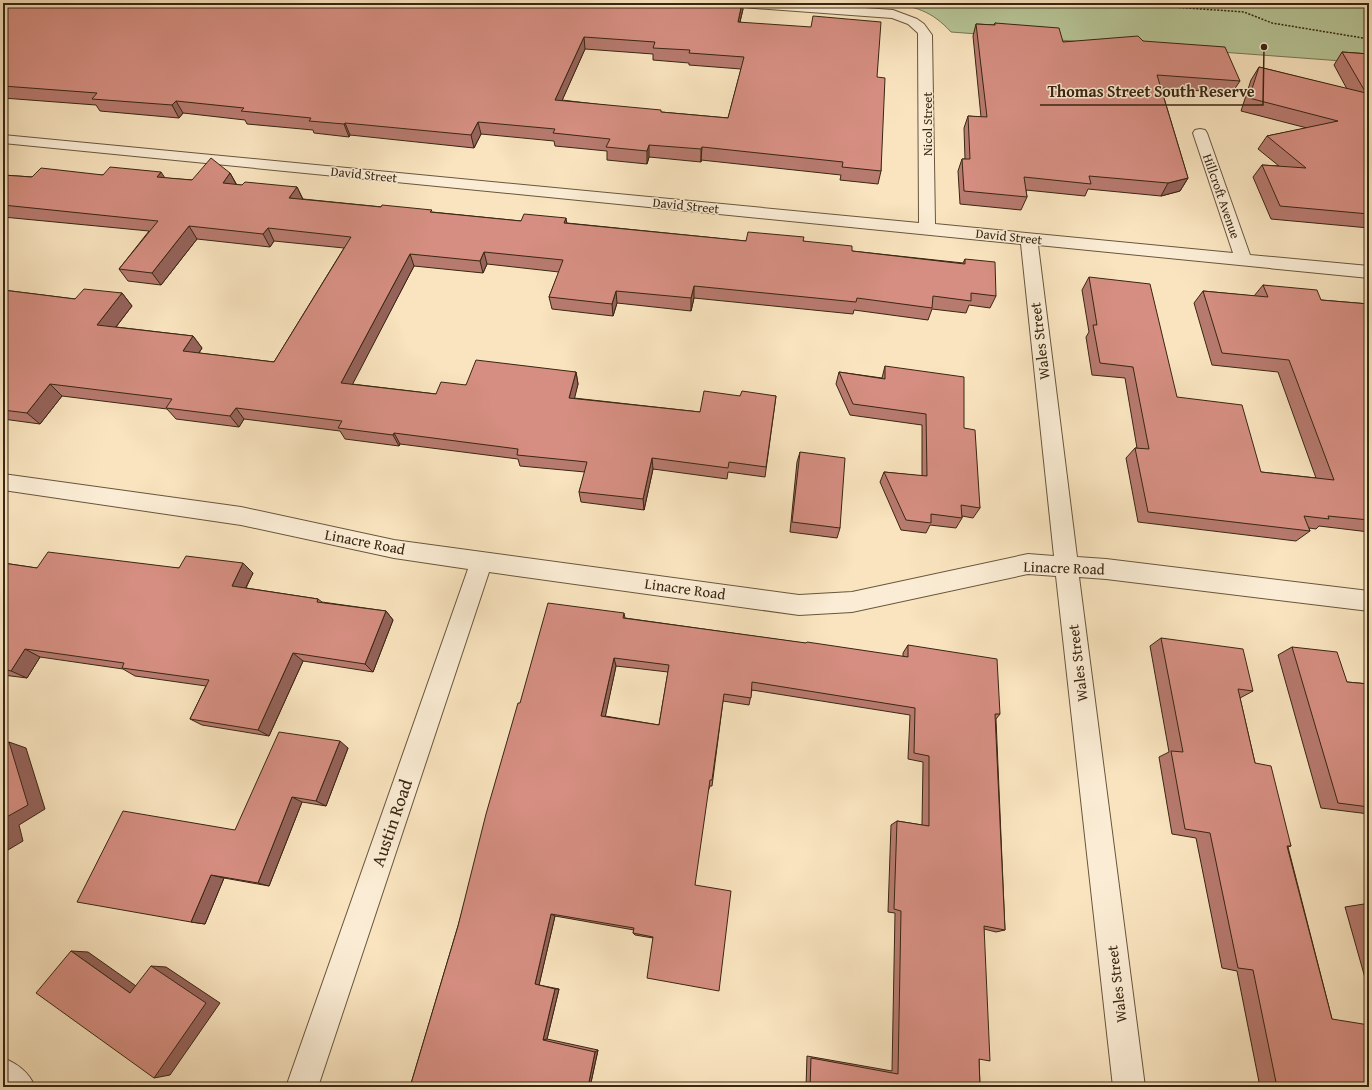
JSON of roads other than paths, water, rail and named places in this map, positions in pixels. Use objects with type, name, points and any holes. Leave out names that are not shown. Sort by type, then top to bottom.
[{"type":"street","name":"Nicol Street","points":[[741,3],[893,14],[918,24],[926,35],[927,228]]},
{"type":"street","name":"Hillcroft Avenue","points":[[1200,132],[1243,259]]},
{"type":"street","name":"David Street","points":[[3,139],[1369,272]]},
{"type":"street","name":"Wales Street","points":[[1029,238],[1130,1087]]},
{"type":"street","name":"Linacre Road","points":[[3,482],[241,516],[394,549],[799,605],[852,602],[1028,564],[1067,566],[1200,580],[1369,601]]},
{"type":"street","name":"Austin Road","points":[[302,1087],[482,560]]},
{"type":"street","points":[[3,1074],[19,1087]]},
{"type":"place","name":"Thomas Street South Reserve","points":[[1264,47]]}]
